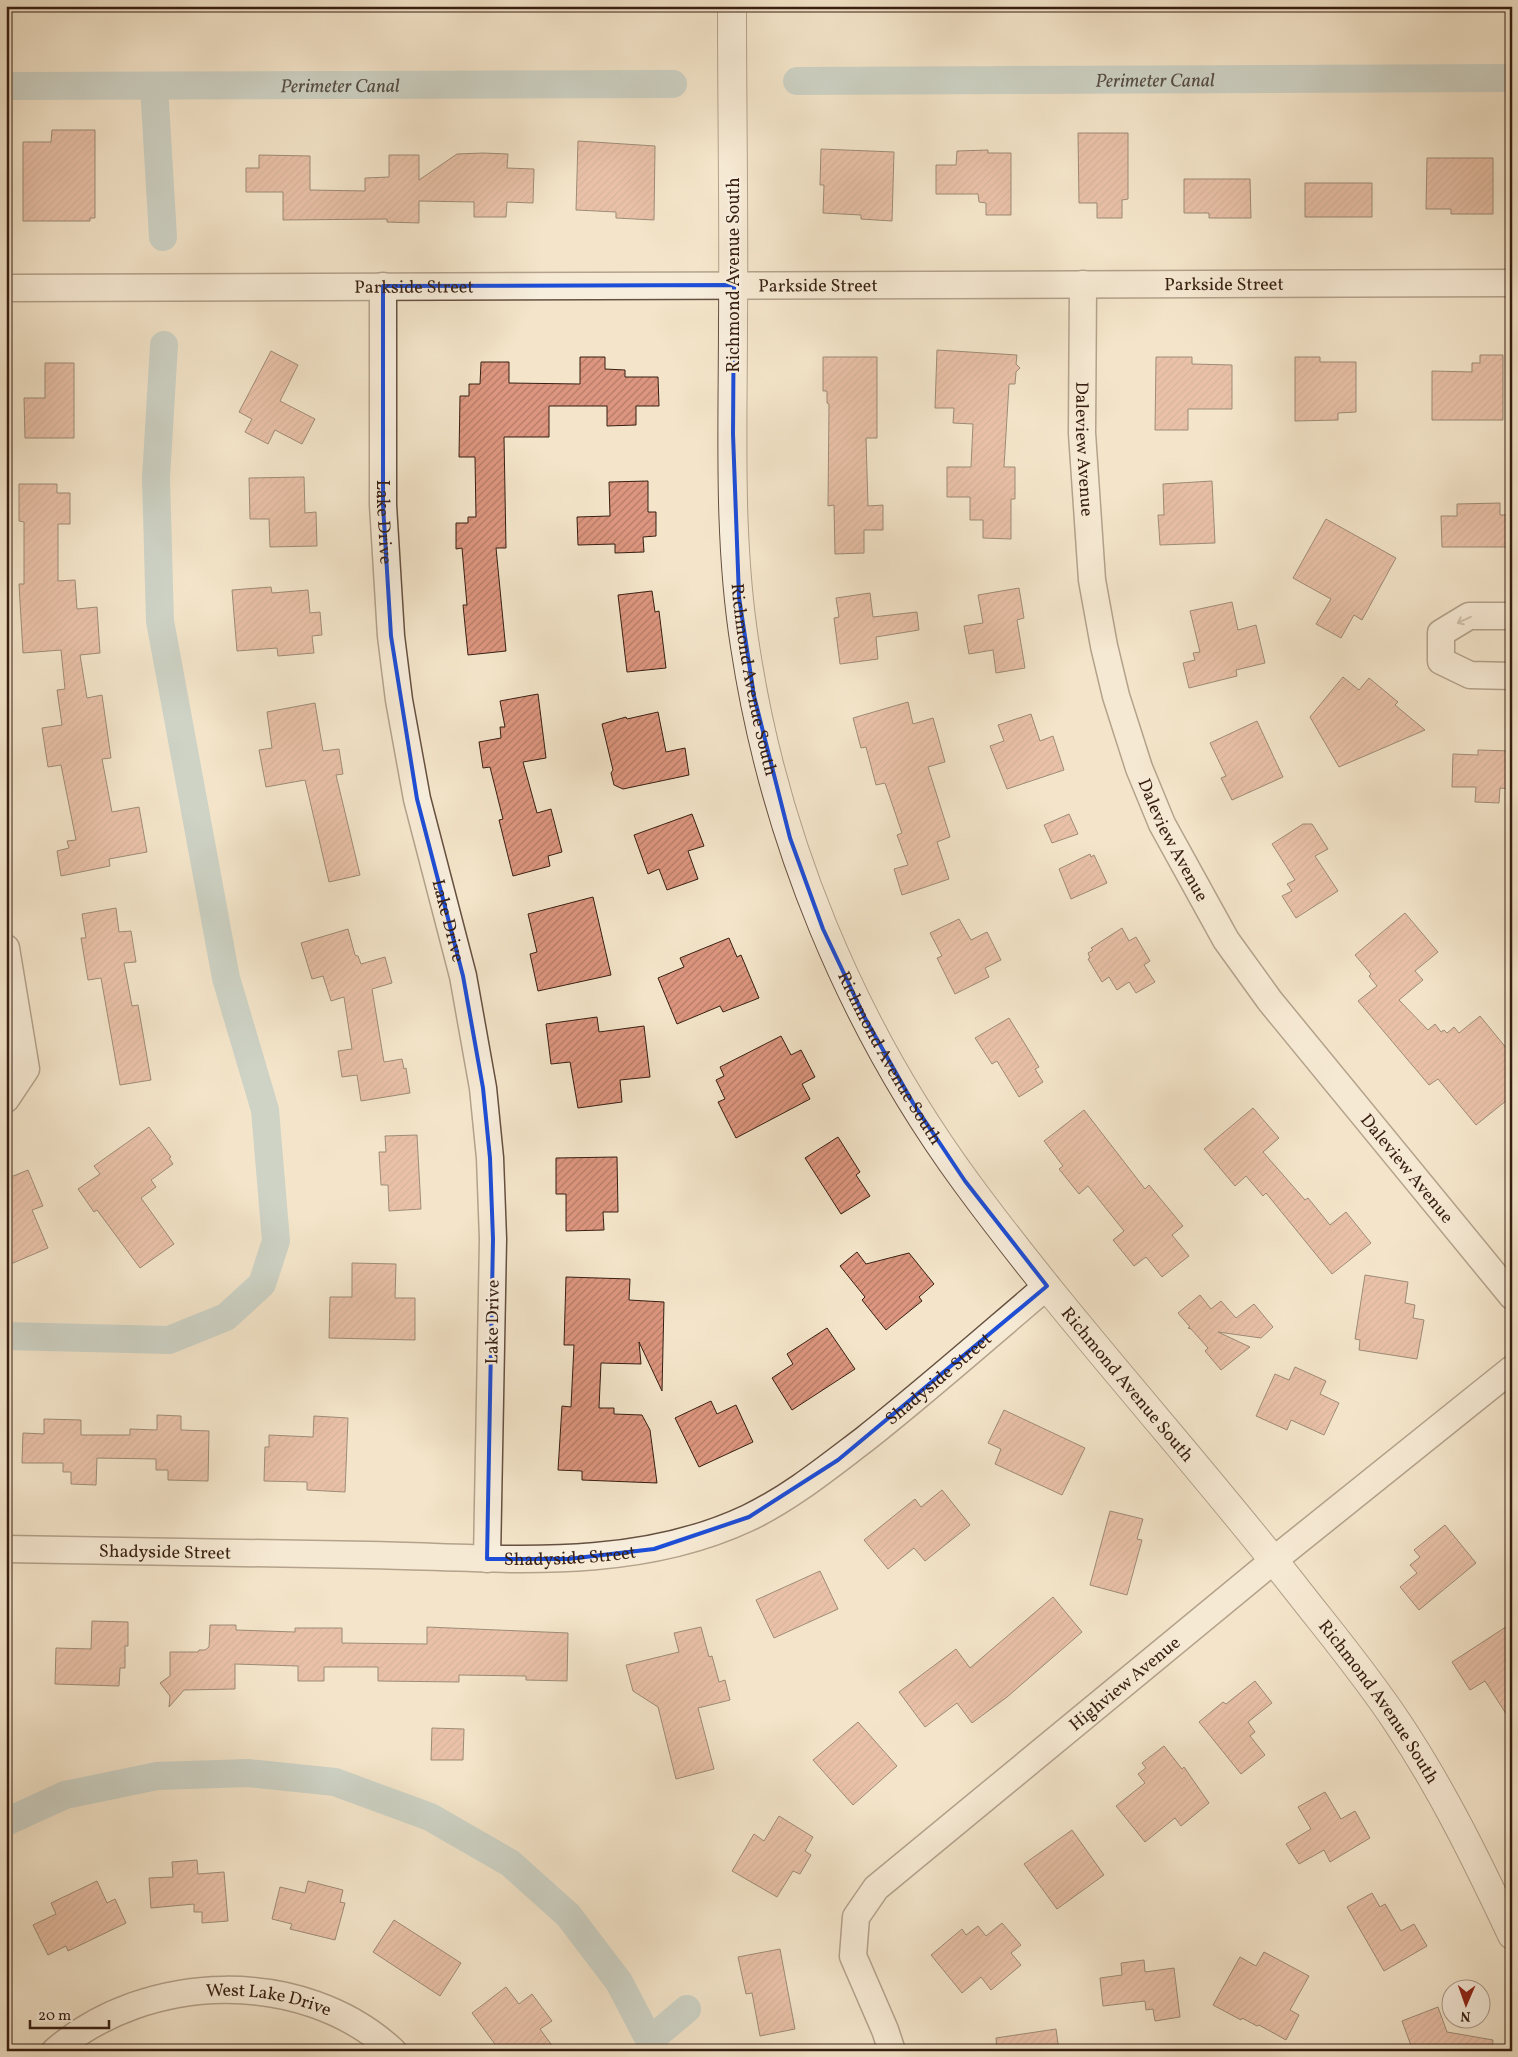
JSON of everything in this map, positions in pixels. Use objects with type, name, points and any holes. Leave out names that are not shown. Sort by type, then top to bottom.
[{"type":"street","name":"Richmond Avenue South","points":[[732,6],[733,454],[734,532],[739,597],[754,696],[776,792],[790,838],[823,929],[865,1018],[913,1104],[965,1181],[1048,1286],[1274,1560],[1371,1684],[1399,1724],[1473,1852],[1512,1934]]},
{"type":"street","name":"Parkside Street","points":[[6,288],[734,284],[1512,283]]},
{"type":"street","name":"Daleview Avenue","points":[[1082,284],[1082,433],[1092,580],[1104,646],[1116,696],[1139,768],[1162,824],[1226,940],[1270,1001],[1512,1296]]},
{"type":"street","name":"Lake Drive","points":[[383,286],[383,505],[391,636],[417,799],[463,976],[483,1088],[490,1158],[493,1239],[487,1559]]},
{"type":"street","points":[[1512,616],[1469,616],[1440,633],[1441,661],[1470,676],[1512,676]]},
{"type":"street","points":[[6,948],[26,1069],[6,1099]]},
{"type":"street","name":"Shadyside Street","points":[[6,1548],[487,1559],[568,1559],[654,1549],[721,1529],[749,1518],[780,1500],[838,1460],[892,1418],[1048,1286]]},
{"type":"street","name":"Highview Avenue","points":[[892,2051],[853,1956],[856,1917],[876,1888],[1274,1560],[1512,1369]]},
{"type":"street","name":"West Lake Drive","points":[[55,2051],[75,2034],[110,2014],[152,2000],[189,1992],[218,1990],[247,1991],[300,1999],[346,2018],[393,2051]]},
{"type":"highlighted area","points":[[734,285],[733,434],[739,597],[754,696],[790,838],[823,929],[865,1018],[913,1103],[965,1181],[1047,1286],[838,1460],[749,1517],[654,1549],[568,1559],[487,1559],[493,1239],[490,1158],[483,1088],[463,976],[417,799],[391,636],[383,505],[383,286]]},
{"type":"building","points":[[52,130],[95,130],[95,218],[90,218],[90,221],[23,221],[23,142],[51,142]]},
{"type":"building","points":[[1078,133],[1128,133],[1128,199],[1122,200],[1122,218],[1097,218],[1097,203],[1079,203]]},
{"type":"building","points":[[578,141],[655,146],[654,220],[616,218],[616,212],[576,210]]},
{"type":"building","points":[[821,149],[894,152],[892,221],[861,219],[861,215],[823,213],[824,185],[820,185]]},
{"type":"building","points":[[988,150],[988,153],[1011,153],[1011,215],[986,215],[986,203],[979,202],[978,194],[936,194],[936,165],[956,165],[957,151]]},
{"type":"building","points":[[457,154],[508,154],[507,168],[534,169],[533,203],[507,202],[506,217],[474,217],[474,202],[419,201],[419,223],[387,222],[387,219],[283,220],[283,192],[246,192],[246,168],[259,168],[259,155],[310,156],[310,190],[365,191],[365,178],[389,177],[389,155],[419,155],[419,180]]},
{"type":"building","points":[[1427,158],[1493,158],[1493,214],[1451,214],[1451,209],[1426,209]]},
{"type":"building","points":[[1184,179],[1250,179],[1251,218],[1209,218],[1209,213],[1184,213]]},
{"type":"building","points":[[1305,183],[1372,183],[1372,217],[1305,217]]},
{"type":"building","points":[[937,350],[1017,355],[1016,364],[1020,368],[1016,372],[1015,384],[1009,384],[1004,467],[1015,467],[1015,499],[1011,499],[1011,539],[983,538],[983,520],[970,520],[970,497],[947,497],[947,467],[971,467],[973,424],[953,423],[954,408],[935,408]]},
{"type":"building","points":[[271,351],[298,365],[280,401],[315,419],[302,444],[275,430],[268,444],[245,432],[252,419],[239,412]]},
{"type":"building","points":[[1480,355],[1503,355],[1503,420],[1432,420],[1432,371],[1472,372],[1472,363],[1480,363]]},
{"type":"building","points":[[580,357],[605,357],[605,369],[625,370],[625,377],[658,377],[659,406],[636,406],[636,425],[607,426],[607,406],[549,406],[549,437],[504,437],[506,548],[496,548],[506,651],[468,655],[463,605],[467,605],[462,548],[456,549],[456,523],[468,523],[468,517],[476,517],[475,457],[459,457],[460,396],[469,396],[469,384],[480,384],[481,362],[509,362],[509,383],[580,384]]},
{"type":"building","points":[[823,357],[877,357],[877,438],[866,438],[868,506],[883,505],[883,530],[864,530],[864,553],[835,554],[834,505],[828,506],[829,404],[827,403],[827,391],[823,391]]},
{"type":"building","points":[[1156,357],[1192,357],[1192,364],[1232,365],[1232,409],[1188,409],[1188,430],[1155,430]]},
{"type":"building","points":[[1295,357],[1320,357],[1320,362],[1356,362],[1356,412],[1338,413],[1338,420],[1295,421]]},
{"type":"building","points":[[45,363],[74,363],[74,438],[25,438],[24,398],[45,398]]},
{"type":"building","points":[[304,477],[305,513],[316,512],[317,546],[270,547],[269,519],[250,519],[249,478]]},
{"type":"building","points":[[648,481],[648,512],[656,512],[656,536],[643,537],[644,552],[615,553],[615,544],[578,545],[577,517],[610,516],[609,482]]},
{"type":"building","points":[[1212,481],[1215,543],[1160,545],[1158,515],[1164,515],[1163,484]]},
{"type":"building","points":[[19,484],[57,484],[57,493],[70,493],[70,524],[58,524],[58,581],[75,580],[77,609],[97,607],[100,653],[80,655],[87,698],[102,695],[111,758],[102,759],[112,812],[139,807],[147,852],[109,859],[110,866],[61,876],[57,851],[69,848],[67,841],[76,840],[61,765],[48,767],[42,728],[62,725],[57,690],[65,689],[61,650],[23,653],[19,584],[24,584],[24,522],[19,521]]},
{"type":"building","points":[[1500,503],[1500,515],[1512,515],[1512,547],[1442,547],[1441,516],[1457,516],[1457,504]]},
{"type":"building","points":[[1326,519],[1396,558],[1362,620],[1354,615],[1341,638],[1316,624],[1331,599],[1293,578]]},
{"type":"building","points":[[271,587],[272,593],[308,590],[310,613],[320,612],[322,635],[312,636],[314,653],[278,656],[277,648],[237,651],[232,590]]},
{"type":"building","points":[[1019,588],[1024,618],[1017,620],[1025,668],[996,673],[993,650],[969,654],[964,626],[983,623],[978,595]]},
{"type":"building","points":[[652,591],[655,612],[659,611],[666,668],[627,672],[618,595]]},
{"type":"building","points":[[870,593],[873,617],[917,612],[919,630],[876,637],[878,659],[840,664],[834,618],[839,617],[836,598]]},
{"type":"building","points":[[1232,602],[1238,630],[1256,625],[1265,663],[1236,670],[1237,676],[1189,688],[1183,663],[1195,660],[1193,653],[1200,652],[1190,611]]},
{"type":"building","points":[[1343,677],[1359,690],[1369,678],[1398,702],[1395,705],[1425,730],[1339,767],[1310,717]]},
{"type":"building","points":[[538,694],[546,758],[523,762],[537,813],[551,809],[562,852],[548,856],[550,866],[513,876],[499,820],[503,819],[490,767],[483,768],[479,742],[501,738],[500,727],[505,727],[500,701]]},
{"type":"building","points":[[908,702],[913,724],[933,718],[945,762],[928,767],[950,837],[937,842],[949,879],[902,895],[894,869],[908,865],[897,835],[902,833],[885,783],[876,785],[866,747],[861,748],[853,718]]},
{"type":"building","points":[[315,703],[323,751],[339,749],[343,774],[336,775],[360,875],[329,882],[305,780],[266,787],[259,750],[272,748],[267,712]]},
{"type":"building","points":[[658,712],[666,752],[685,748],[689,775],[623,789],[614,785],[611,773],[613,770],[602,724],[626,717],[627,719]]},
{"type":"building","points":[[1031,714],[1040,741],[1053,736],[1064,770],[1007,789],[990,746],[1004,741],[998,725]]},
{"type":"building","points":[[1257,721],[1283,777],[1232,800],[1221,778],[1226,776],[1210,743]]},
{"type":"building","points":[[1478,750],[1512,751],[1512,789],[1500,788],[1499,803],[1475,802],[1476,787],[1452,787],[1453,754],[1478,755]]},
{"type":"building","points":[[692,814],[704,846],[688,851],[698,879],[667,890],[659,869],[648,874],[634,835]]},
{"type":"building","points":[[1069,814],[1078,834],[1052,843],[1044,825]]},
{"type":"building","points":[[1303,824],[1312,824],[1328,849],[1315,856],[1338,891],[1296,918],[1282,896],[1292,891],[1287,884],[1295,880],[1272,844]]},
{"type":"building","points":[[1090,854],[1091,857],[1094,855],[1107,883],[1071,899],[1059,869]]},
{"type":"building","points":[[593,897],[611,975],[538,991],[530,954],[537,952],[528,914]]},
{"type":"building","points":[[116,908],[119,932],[131,931],[136,962],[124,963],[132,1006],[138,1005],[151,1080],[120,1085],[101,978],[88,980],[81,938],[86,938],[82,914]]},
{"type":"building","points":[[1405,913],[1438,952],[1415,971],[1423,980],[1399,1000],[1428,1030],[1435,1024],[1441,1032],[1444,1030],[1447,1033],[1454,1027],[1459,1033],[1480,1016],[1512,1055],[1512,1096],[1476,1125],[1438,1079],[1429,1085],[1358,1001],[1377,986],[1369,976],[1371,974],[1355,955]]},
{"type":"building","points":[[959,919],[971,940],[987,932],[1001,960],[985,968],[989,977],[955,994],[937,958],[942,956],[930,933]]},
{"type":"building","points":[[1122,928],[1129,941],[1136,937],[1150,961],[1144,965],[1155,982],[1136,993],[1129,982],[1117,990],[1109,977],[1102,982],[1088,959],[1090,958],[1088,953],[1093,950],[1091,948]]},
{"type":"building","points":[[348,929],[355,955],[358,956],[361,964],[385,957],[392,983],[372,989],[384,1062],[402,1059],[404,1069],[406,1068],[410,1093],[361,1101],[357,1075],[342,1077],[338,1051],[352,1049],[344,997],[331,1001],[323,976],[312,979],[301,943]]},
{"type":"building","points":[[729,938],[737,957],[741,955],[759,998],[723,1012],[720,1006],[677,1024],[658,978],[684,967],[680,958]]},
{"type":"building","points":[[597,1017],[599,1032],[644,1026],[650,1077],[620,1080],[622,1102],[578,1108],[570,1062],[551,1064],[546,1024]]},
{"type":"building","points":[[1009,1018],[1039,1067],[1035,1069],[1043,1082],[1019,1097],[997,1061],[992,1064],[975,1038]]},
{"type":"building","points":[[781,1036],[791,1055],[801,1050],[815,1077],[802,1084],[810,1099],[736,1138],[718,1102],[725,1099],[716,1080],[724,1076],[720,1067]]},
{"type":"building","points":[[1253,1108],[1279,1138],[1263,1152],[1305,1200],[1308,1198],[1330,1225],[1346,1212],[1371,1243],[1332,1274],[1266,1193],[1263,1196],[1246,1176],[1235,1186],[1204,1149]]},
{"type":"building","points":[[1084,1110],[1145,1189],[1149,1185],[1183,1226],[1172,1235],[1189,1256],[1162,1277],[1146,1257],[1134,1266],[1113,1240],[1124,1231],[1088,1186],[1079,1194],[1059,1169],[1063,1166],[1044,1141]]},
{"type":"building","points":[[149,1127],[171,1157],[169,1158],[173,1164],[151,1180],[156,1187],[141,1198],[174,1244],[140,1268],[97,1210],[94,1212],[78,1189],[100,1174],[94,1166]]},
{"type":"building","points":[[417,1135],[421,1209],[389,1211],[388,1185],[381,1185],[379,1152],[386,1152],[385,1136]]},
{"type":"building","points":[[838,1137],[860,1172],[856,1175],[870,1196],[841,1214],[805,1158]]},
{"type":"building","points":[[617,1157],[618,1212],[603,1212],[604,1230],[566,1231],[566,1194],[556,1194],[556,1158]]},
{"type":"building","points":[[28,1170],[43,1206],[32,1210],[48,1248],[6,1266],[6,1179]]},
{"type":"building","points":[[857,1252],[866,1264],[909,1253],[934,1284],[919,1297],[922,1301],[886,1330],[862,1300],[865,1297],[840,1266]]},
{"type":"building","points":[[352,1263],[396,1264],[395,1298],[415,1298],[415,1340],[329,1338],[330,1297],[352,1297]]},
{"type":"building","points":[[1365,1275],[1408,1282],[1405,1303],[1415,1305],[1413,1318],[1424,1320],[1417,1359],[1359,1350],[1360,1340],[1355,1339]]},
{"type":"building","points":[[566,1277],[630,1279],[629,1300],[664,1302],[662,1391],[639,1342],[641,1364],[601,1363],[599,1408],[614,1408],[614,1414],[642,1415],[650,1430],[657,1483],[582,1480],[582,1471],[558,1470],[562,1406],[571,1407],[574,1345],[564,1345]]},
{"type":"building","points":[[1200,1295],[1211,1309],[1221,1301],[1236,1318],[1254,1304],[1273,1327],[1261,1338],[1218,1332],[1250,1347],[1221,1370],[1205,1351],[1208,1348],[1188,1328],[1190,1327],[1178,1313]]},
{"type":"building","points":[[827,1328],[855,1369],[792,1410],[772,1378],[793,1364],[787,1354]]},
{"type":"building","points":[[1295,1367],[1326,1381],[1320,1394],[1339,1403],[1324,1435],[1291,1420],[1287,1430],[1256,1416],[1275,1374],[1289,1380]]},
{"type":"building","points":[[711,1401],[717,1414],[736,1405],[753,1442],[699,1467],[675,1418]]},
{"type":"building","points":[[1004,1410],[1085,1448],[1062,1495],[995,1464],[1001,1449],[988,1443]]},
{"type":"building","points":[[157,1415],[181,1416],[181,1430],[209,1431],[208,1481],[168,1480],[168,1470],[156,1470],[156,1459],[97,1458],[96,1485],[71,1484],[71,1472],[63,1472],[63,1463],[22,1463],[23,1433],[44,1434],[44,1419],[81,1420],[81,1435],[130,1435],[130,1429],[157,1430]]},
{"type":"building","points":[[314,1416],[348,1418],[345,1492],[307,1490],[307,1482],[264,1481],[265,1447],[269,1447],[269,1435],[313,1437]]},
{"type":"building","points":[[942,1490],[970,1525],[925,1561],[914,1548],[888,1569],[864,1540],[915,1499],[921,1507]]},
{"type":"building","points":[[1110,1511],[1143,1519],[1137,1539],[1142,1540],[1127,1595],[1090,1585]]},
{"type":"building","points":[[1445,1525],[1476,1563],[1419,1610],[1400,1587],[1417,1573],[1410,1565],[1420,1557],[1414,1550]]},
{"type":"building","points":[[820,1571],[838,1609],[774,1638],[756,1600]]},
{"type":"building","points":[[1053,1597],[1082,1632],[1007,1697],[972,1723],[957,1703],[925,1727],[899,1692],[956,1649],[970,1668]]},
{"type":"building","points":[[92,1621],[128,1622],[128,1646],[125,1646],[125,1668],[120,1668],[119,1686],[55,1684],[56,1648],[91,1649]]},
{"type":"building","points":[[1512,1623],[1512,1723],[1485,1681],[1470,1690],[1452,1662]]},
{"type":"building","points":[[210,1625],[236,1625],[236,1630],[295,1632],[295,1628],[342,1628],[342,1643],[427,1644],[427,1627],[568,1633],[567,1681],[526,1680],[526,1676],[459,1675],[459,1682],[378,1681],[378,1667],[324,1667],[324,1681],[298,1681],[298,1666],[235,1664],[235,1689],[184,1690],[169,1707],[170,1696],[160,1683],[170,1676],[170,1652],[198,1652],[199,1650],[205,1650],[209,1647]]},
{"type":"building","points":[[701,1627],[709,1657],[712,1656],[719,1682],[725,1680],[730,1700],[698,1708],[714,1769],[676,1779],[658,1707],[633,1691],[626,1665],[679,1652],[674,1633]]},
{"type":"building","points":[[1255,1681],[1272,1703],[1248,1722],[1255,1732],[1250,1736],[1265,1755],[1241,1774],[1199,1722],[1223,1702],[1226,1704]]},
{"type":"building","points":[[858,1722],[897,1766],[853,1805],[813,1760]]},
{"type":"building","points":[[432,1728],[464,1729],[463,1760],[431,1760]]},
{"type":"building","points":[[1164,1746],[1182,1769],[1184,1767],[1209,1803],[1181,1826],[1175,1818],[1145,1842],[1116,1806],[1145,1783],[1138,1774],[1146,1768],[1142,1763]]},
{"type":"building","points":[[1325,1792],[1341,1819],[1355,1811],[1370,1838],[1330,1862],[1324,1850],[1299,1864],[1286,1844],[1311,1829],[1298,1807]]},
{"type":"building","points":[[779,1816],[813,1837],[805,1851],[811,1855],[800,1874],[793,1871],[777,1897],[732,1871],[754,1834],[764,1841]]},
{"type":"building","points":[[1072,1830],[1104,1875],[1057,1909],[1024,1864]]},
{"type":"building","points":[[197,1860],[198,1874],[224,1872],[228,1921],[202,1923],[202,1912],[194,1912],[194,1904],[151,1908],[149,1878],[173,1877],[172,1862]]},
{"type":"building","points":[[97,1881],[107,1903],[115,1899],[126,1923],[68,1951],[66,1946],[48,1955],[33,1925],[56,1914],[51,1903]]},
{"type":"building","points":[[308,1881],[343,1890],[340,1902],[345,1903],[335,1940],[290,1929],[292,1924],[272,1919],[280,1887],[305,1893]]},
{"type":"building","points":[[1372,1893],[1380,1907],[1385,1904],[1401,1931],[1414,1924],[1427,1946],[1384,1971],[1347,1907]]},
{"type":"building","points":[[394,1920],[461,1963],[440,1996],[373,1952]]},
{"type":"building","points":[[1002,1923],[1021,1945],[1011,1953],[1021,1965],[991,1990],[981,1977],[962,1993],[931,1955],[962,1929],[966,1935],[978,1926],[986,1936]]},
{"type":"building","points":[[780,1949],[795,2029],[760,2036],[752,1993],[746,1994],[738,1957]]},
{"type":"building","points":[[1264,1952],[1309,1976],[1290,2010],[1299,2015],[1286,2040],[1259,2025],[1257,2026],[1242,2018],[1241,2020],[1213,2005],[1240,1957],[1256,1966]]},
{"type":"building","points":[[1144,1960],[1145,1972],[1174,1968],[1180,2017],[1155,2021],[1153,2009],[1146,2010],[1145,2001],[1103,2006],[1100,1978],[1122,1975],[1121,1963]]},
{"type":"building","points":[[506,1987],[519,2004],[532,1994],[552,2021],[540,2029],[556,2051],[500,2051],[472,2013]]},
{"type":"building","points":[[1438,2007],[1440,2013],[1440,2030],[1493,2040],[1492,2051],[1413,2051],[1402,2021]]},
{"type":"building","points":[[1056,2029],[1059,2051],[997,2051],[996,2038]]},
{"type":"waterway","name":"Perimeter Canal","points":[[797,81],[1512,78]]},
{"type":"waterway","name":"Perimeter Canal","points":[[6,86],[673,84]]},
{"type":"waterway","points":[[154,86],[163,237]]},
{"type":"waterway","points":[[6,1336],[169,1340],[226,1317],[262,1284],[276,1241],[265,1110],[226,978],[160,621],[156,478],[164,345]]},
{"type":"waterway","points":[[6,1822],[65,1795],[157,1776],[248,1773],[335,1782],[430,1817],[510,1863],[568,1915],[619,1982],[655,2051]]},
{"type":"waterway","points":[[650,2040],[687,2009]]}]
